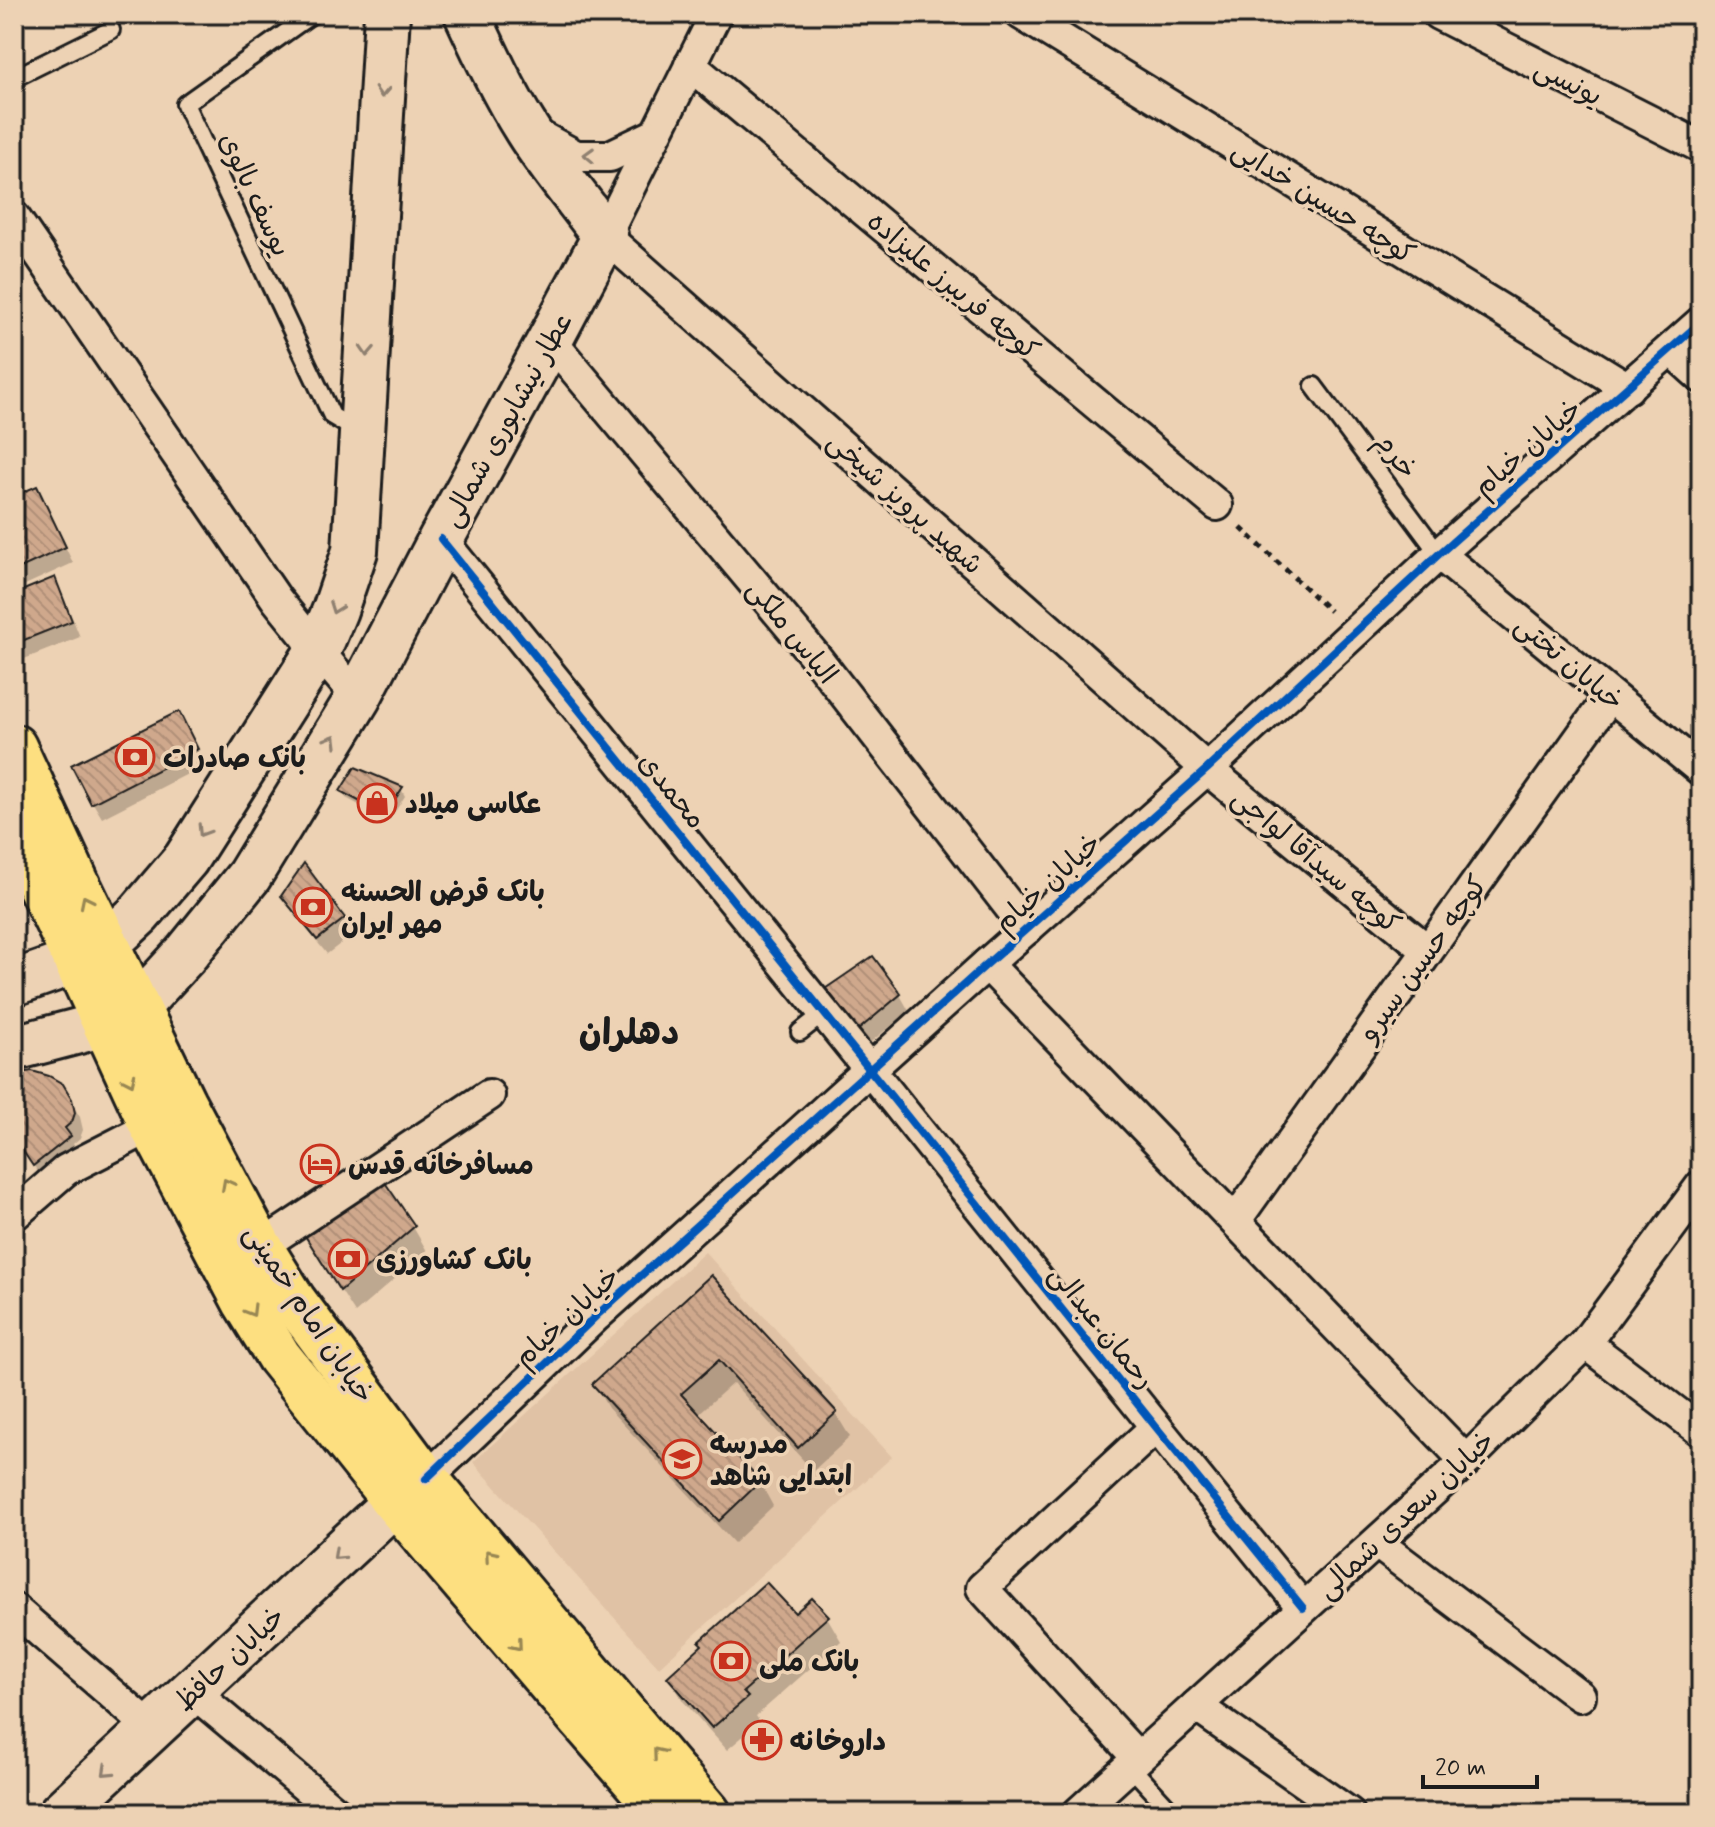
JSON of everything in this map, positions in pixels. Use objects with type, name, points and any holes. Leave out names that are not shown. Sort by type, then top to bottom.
[{"type":"highway","name":"خیابان امام خمینی","points":[[14,747],[92,953],[121,1015],[152,1126],[245,1302],[279,1357],[411,1490],[708,1813]]},
{"type":"highway","name":"خیابان امام خمینی","points":[[14,832],[92,953]]},
{"type":"highway","name":"خیابان امام خمینی","points":[[121,1015],[183,1102],[260,1247],[411,1490],[552,1686],[663,1813]]},
{"type":"main road","points":[[14,983],[92,953],[139,914],[186,859],[318,651],[335,610],[355,551],[387,14]]},
{"type":"main road","points":[[467,14],[526,129],[605,236]]},
{"type":"main road","name":"عطار نیشابوری شمالی","points":[[121,1015],[185,955],[249,876],[358,698],[605,236]]},
{"type":"main road","points":[[139,914],[137,936],[147,950],[161,958],[185,955]]},
{"type":"main road","points":[[14,1048],[121,1015]]},
{"type":"main road","name":"خیابان حافظ","points":[[61,1813],[411,1490]]},
{"type":"street","name":"عطار نیشابوری شمالی","points":[[605,236],[716,14]]},
{"type":"street","name":"کوچه حسین خدایی","points":[[1021,14],[1628,388]]},
{"type":"street","name":"یونسی","points":[[1438,14],[1701,147]]},
{"type":"street","name":"کوچه فریبرز علیزاده","points":[[690,65],[1217,505]]},
{"type":"street","points":[[526,129],[576,156],[610,156],[654,135]]},
{"type":"street","points":[[14,217],[277,600],[358,698]]},
{"type":"street","name":"شهید پرویز شیخی","points":[[605,236],[1207,769]]},
{"type":"street","name":"خیابان خیام","points":[[411,1490],[596,1316],[1207,769],[1439,554],[1701,322]]},
{"type":"street","name":"الیاس ملکی","points":[[550,340],[815,656],[1027,929]]},
{"type":"street","points":[[1671,350],[1701,377]]},
{"type":"street","name":"محمدی","points":[[441,539],[870,1070]]},
{"type":"street","name":"خیابان تختی","points":[[1439,554],[1701,770]]},
{"type":"street","name":"کوچه حسین سیرو","points":[[1235,1221],[1610,696]]},
{"type":"street","name":"کوچه سیدآقا لواجی","points":[[1207,769],[1427,950]]},
{"type":"street","points":[[987,964],[1466,1461]]},
{"type":"street","name":"رحمان عبدالی","points":[[870,1070],[1303,1608]]},
{"type":"street","points":[[260,1247],[489,1095]]},
{"type":"street","points":[[14,1215],[66,1170],[152,1126]]},
{"type":"street","name":"خیابان سعدی شمالی","points":[[1078,1813],[1466,1461],[1585,1343],[1701,1186]]},
{"type":"street","points":[[1585,1343],[1701,1431]]},
{"type":"street","points":[[1134,1762],[982,1588],[1156,1427]]},
{"type":"street","points":[[1377,1543],[1580,1696]]},
{"type":"street","points":[[14,1609],[152,1729]]},
{"type":"street","points":[[193,1692],[337,1813]]},
{"type":"street","points":[[1196,1706],[1349,1813]]},
{"type":"lane","name":"یوسف بالوی","points":[[312,14],[185,104],[332,416],[362,435]]},
{"type":"lane","points":[[14,78],[111,30]]},
{"type":"lane","name":"خرم","points":[[1314,386],[1439,554]]},
{"type":"lane","points":[[800,1032],[824,1013]]},
{"type":"lane","points":[[1134,1762],[1173,1813]]},
{"type":"path","points":[[1217,505],[1354,634]]},
{"type":"shaded area","name":"مدرسه ابتدایی شاهد","points":[[705,1252],[892,1457],[659,1667],[473,1462]]},
{"type":"building","points":[[37,486],[66,547],[14,571],[14,496]]},
{"type":"building","points":[[55,577],[72,621],[14,644],[14,594]]},
{"type":"building","name":"بانک صادرات","points":[[179,711],[198,749],[91,804],[71,765]]},
{"type":"building","name":"عکاسی میلاد","points":[[355,767],[403,787],[385,815],[340,791]]},
{"type":"building","name":"بانک قرض الحسنه مهر ایران","points":[[304,863],[345,918],[317,940],[281,896]]},
{"type":"building","points":[[873,956],[901,994],[851,1036],[819,993]]},
{"type":"building","points":[[32,1071],[63,1084],[72,1099],[75,1113],[72,1122],[65,1128],[71,1136],[33,1166],[14,1138],[14,1074]]},
{"type":"building","name":"بانک کشاورزی","points":[[377,1171],[415,1226],[340,1291],[297,1223]]},
{"type":"building","points":[[711,1275],[837,1412],[798,1448],[719,1360],[681,1394],[761,1481],[719,1521],[592,1384]]},
{"type":"building","name":"بانک ملی","points":[[766,1582],[795,1613],[812,1598],[829,1616],[743,1692],[748,1697],[712,1728],[667,1677],[702,1645],[699,1642]]},
{"type":"cycle path","points":[[426,1479],[596,1316],[1207,769],[1439,554],[1701,322]]},
{"type":"cycle path","points":[[441,539],[1303,1608]]},
{"type":"place","name":"بانک صادرات","points":[[135,757]]},
{"type":"place","name":"عکاسی میلاد","points":[[377,803]]},
{"type":"place","name":"بانک قرض الحسنه مهر ایران","points":[[313,907]]},
{"type":"place","name":"مسافرخانه قدس","points":[[320,1164]]},
{"type":"place","name":"بانک کشاورزی","points":[[348,1259]]},
{"type":"place","name":"مدرسه ابتدایی شاهد","points":[[682,1459]]},
{"type":"place","name":"بانک ملی","points":[[731,1661]]},
{"type":"place","name":"داروخانه","points":[[762,1740]]},
{"type":"district","name":"دهلران","points":[[629,1031]]}]
